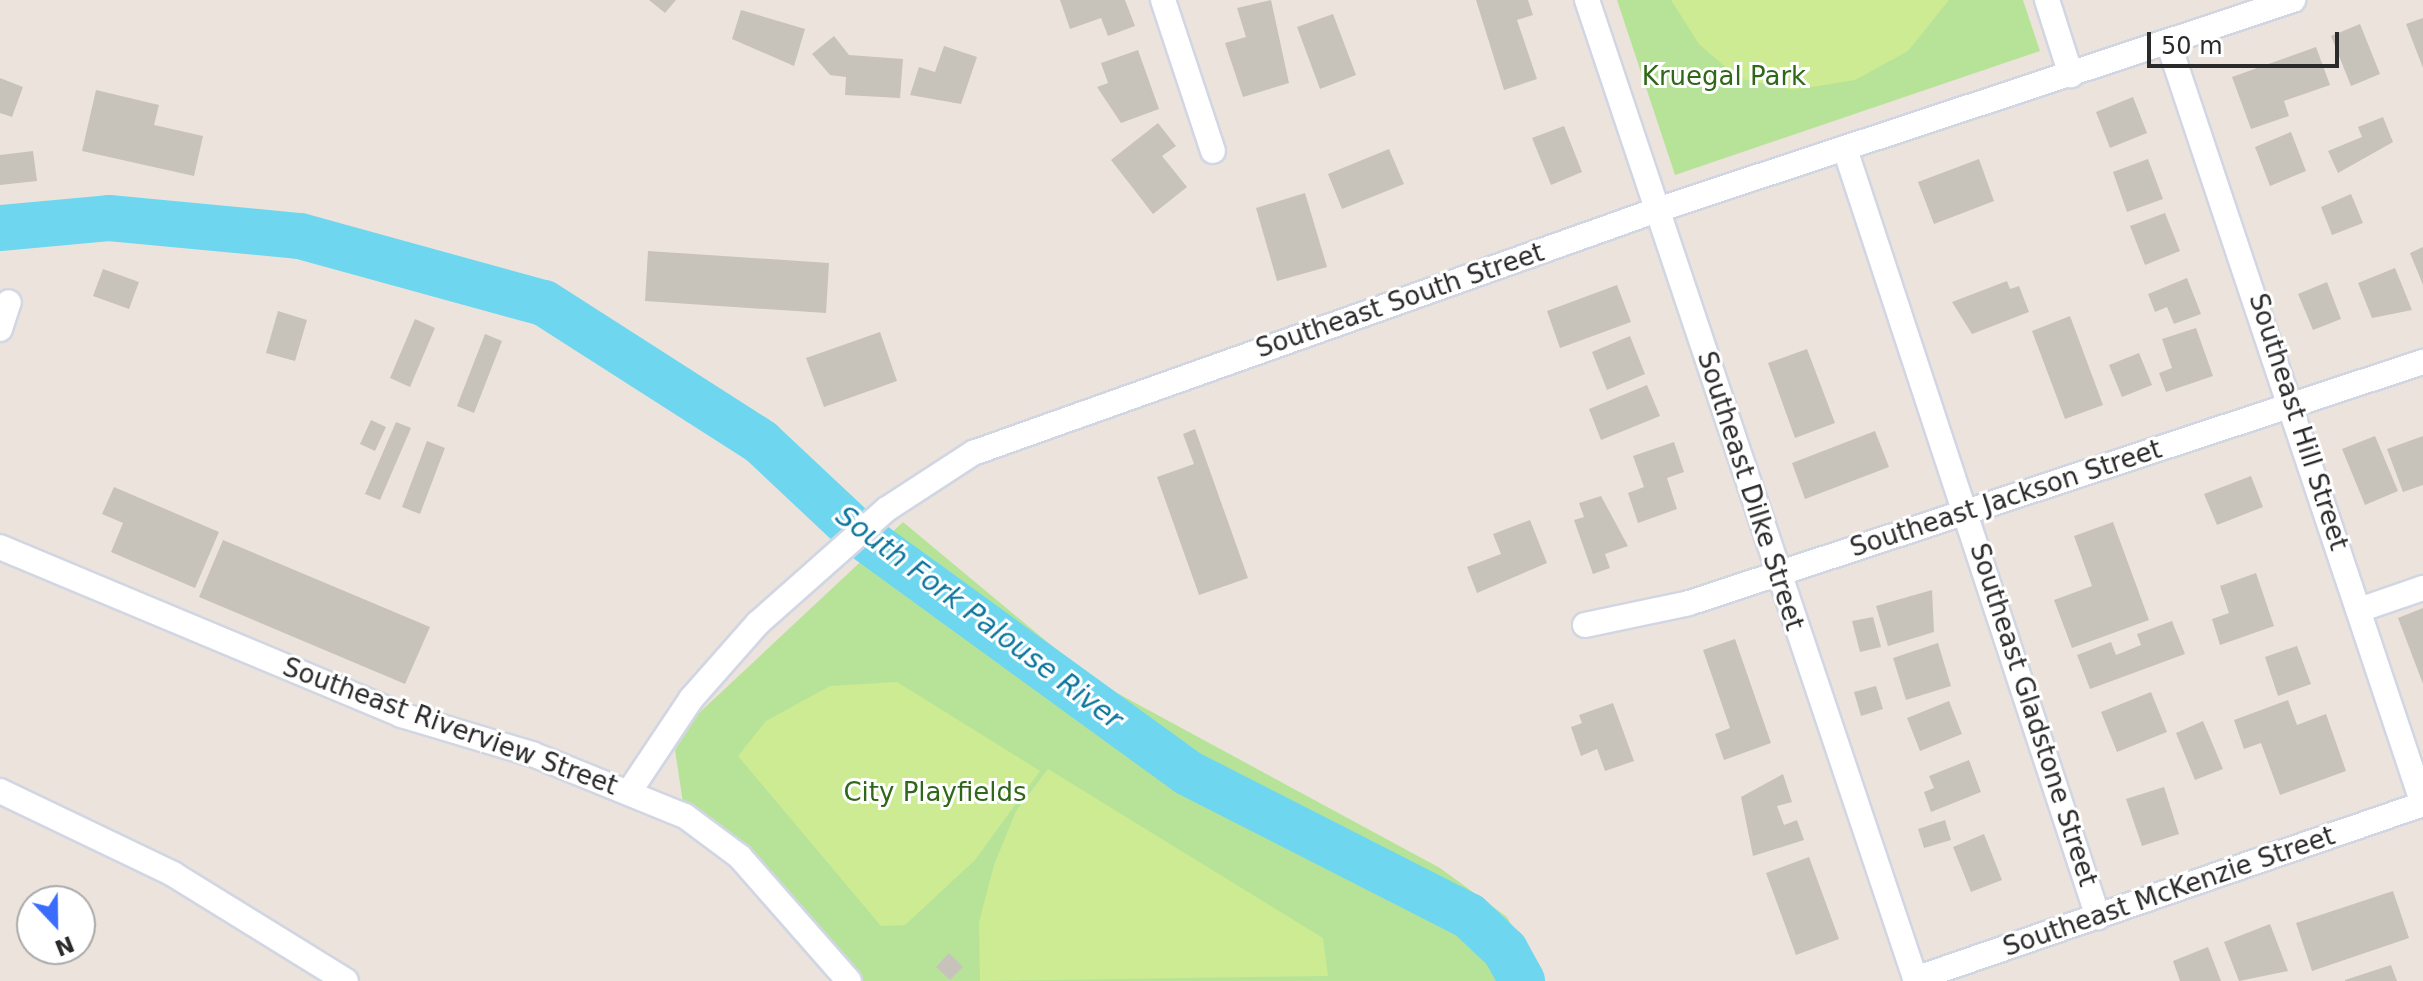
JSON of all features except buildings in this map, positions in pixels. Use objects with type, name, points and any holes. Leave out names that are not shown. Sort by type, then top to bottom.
[{"type":"street","points":[[1163,0],[1213,151]]},
{"type":"street","name":"Southeast Dilke Street","points":[[1587,0],[1915,980]]},
{"type":"street","points":[[2047,0],[2071,75]]},
{"type":"street","name":"Southeast South Street","points":[[629,792],[691,699],[809,577],[887,509],[973,453],[1657,210],[2293,0]]},
{"type":"street","name":"Southeast Hill Street","points":[[2168,42],[2294,402],[2423,804]]},
{"type":"street","name":"Southeast Gladstone Street","points":[[1845,149],[1968,512],[2098,917]]},
{"type":"street","points":[[0,329],[9,302]]},
{"type":"street","name":"Southeast Jackson Street","points":[[1585,625],[1777,575],[2294,402],[2423,362]]},
{"type":"street","name":"Southeast Riverview Street","points":[[0,547],[401,715],[629,792],[685,816],[740,857],[849,981]]},
{"type":"street","points":[[2359,610],[2423,588]]},
{"type":"street","points":[[0,791],[173,874],[346,981]]},
{"type":"street","name":"Southeast McKenzie Street","points":[[1915,980],[2423,804]]},
{"type":"green space","name":"Kruegal Park","points":[[1617,0],[2023,0],[2040,51],[1675,175]]},
{"type":"green space","points":[[1671,0],[1949,0],[1908,51],[1855,80],[1793,90],[1738,78],[1699,44]]},
{"type":"green space","name":"City Playfields","points":[[903,522],[1093,680],[1440,868],[1507,917],[1542,981],[849,981],[685,816],[675,750],[699,713]]},
{"type":"green space","points":[[897,682],[1040,771],[975,860],[905,925],[881,926],[738,756],[766,721],[830,686]]},
{"type":"green space","points":[[1048,769],[1323,938],[1328,976],[980,981],[979,922],[994,865],[1016,811]]},
{"type":"waterway","name":"South Fork Palouse River","points":[[0,228],[109,218],[300,236],[544,303],[761,442],[859,534],[1188,773],[1469,916],[1505,950],[1522,981]]}]
